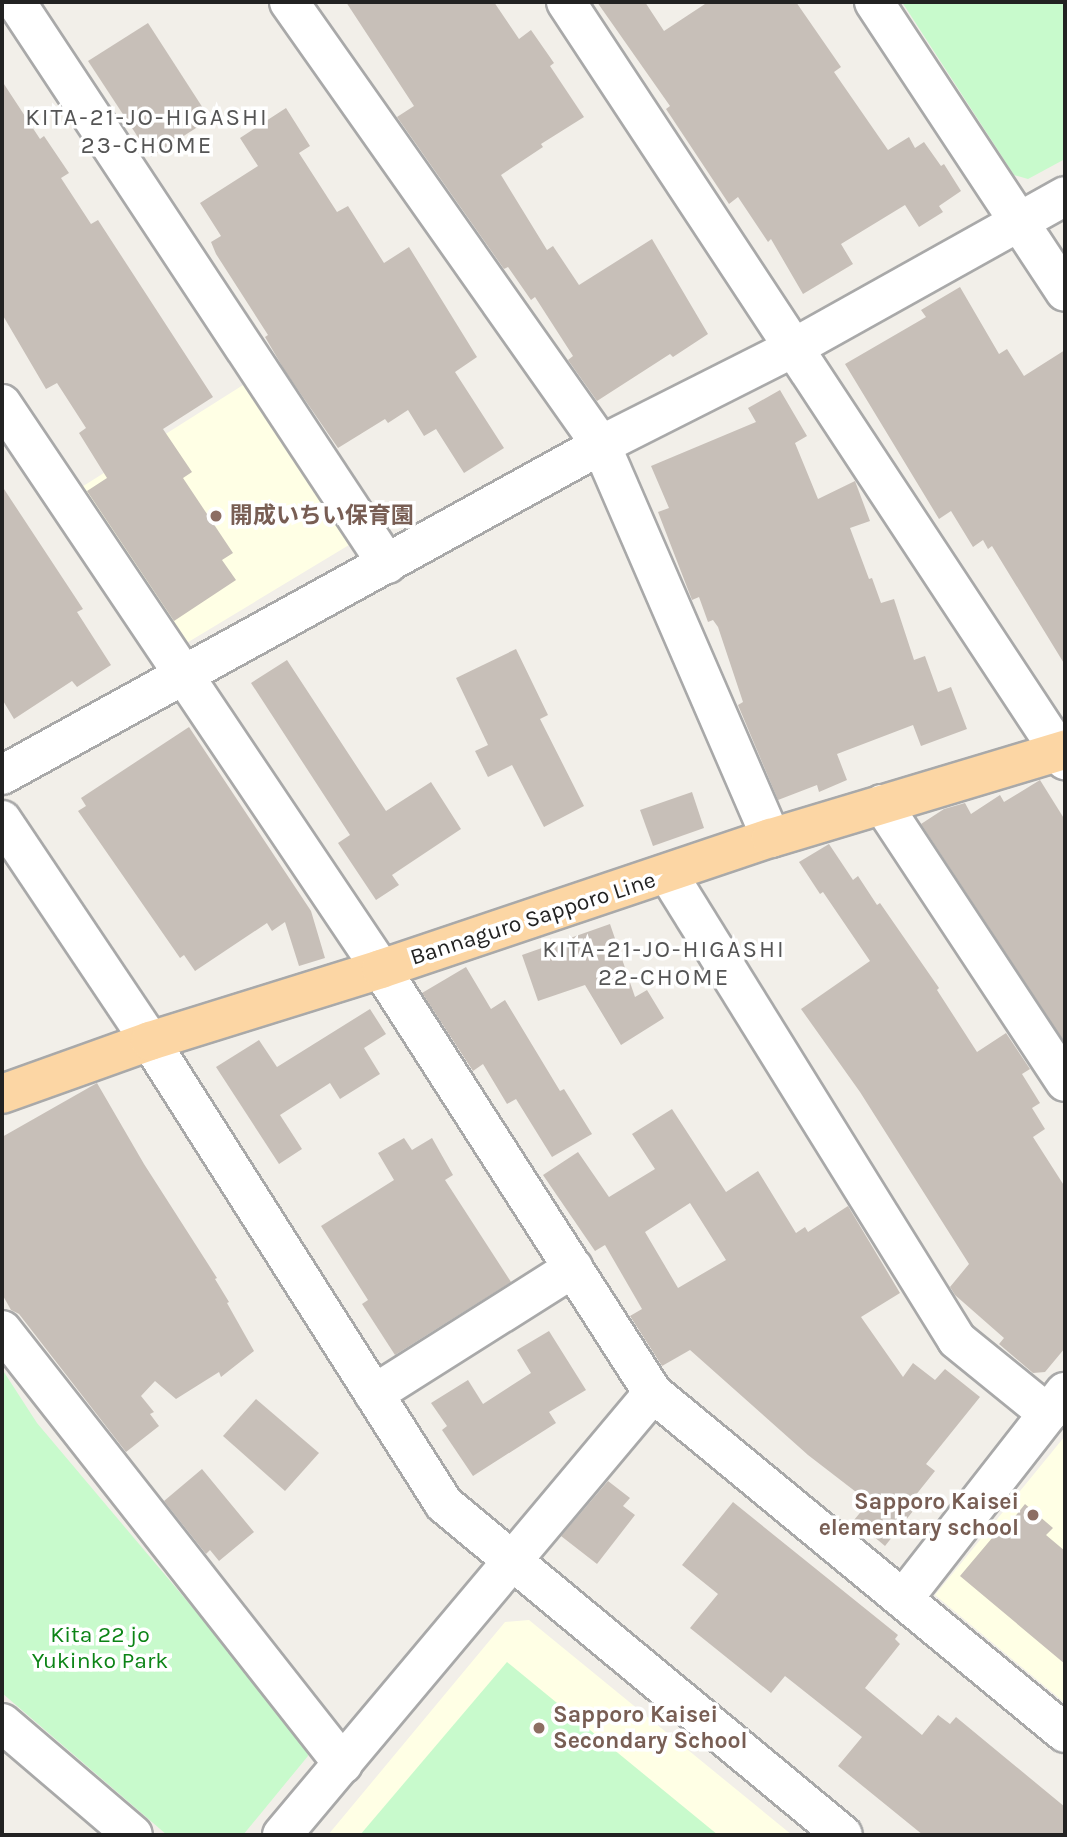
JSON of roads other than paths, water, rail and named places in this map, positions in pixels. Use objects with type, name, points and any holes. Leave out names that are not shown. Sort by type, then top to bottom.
[{"type":"main road","name":"Bannaguro Sapporo Line","points":[[2,1094],[150,1041],[381,969],[771,838],[1063,754]]},
{"type":"street","points":[[289,2],[601,445],[771,838]]},
{"type":"street","points":[[566,2],[1063,754]]},
{"type":"street","points":[[874,2],[1065,292]]},
{"type":"street","points":[[15,7],[387,564]]},
{"type":"street","points":[[2,775],[601,445],[795,347],[1065,196]]},
{"type":"street","points":[[2,404],[381,969],[653,1393],[1065,1733]]},
{"type":"street","points":[[882,804],[1065,1082]]},
{"type":"street","points":[[2,820],[150,1041],[444,1504],[843,1835]]},
{"type":"street","points":[[667,874],[957,1340],[1057,1403],[903,1599]]},
{"type":"street","points":[[374,1394],[573,1268]]},
{"type":"street","points":[[2,1330],[342,1764]]},
{"type":"street","points":[[282,1835],[653,1393]]},
{"type":"street","points":[[2,1723],[133,1835]]},
{"type":"place","name":"開成いちい保育園","points":[[216,516]]},
{"type":"place","name":"Sapporo Kaisei elementary school","points":[[1033,1515]]},
{"type":"place","name":"Sapporo Kaisei Secondary School","points":[[539,1728]]},
{"type":"district","name":"KITA-21-JO-HIGASHI 23-CHOME","points":[[147,132]]},
{"type":"district","name":"KITA-21-JO-HIGASHI 22-CHOME","points":[[664,964]]},
{"type":"park label","name":"Kita 22 jo Yukinko Park","points":[[100,1648]]}]
